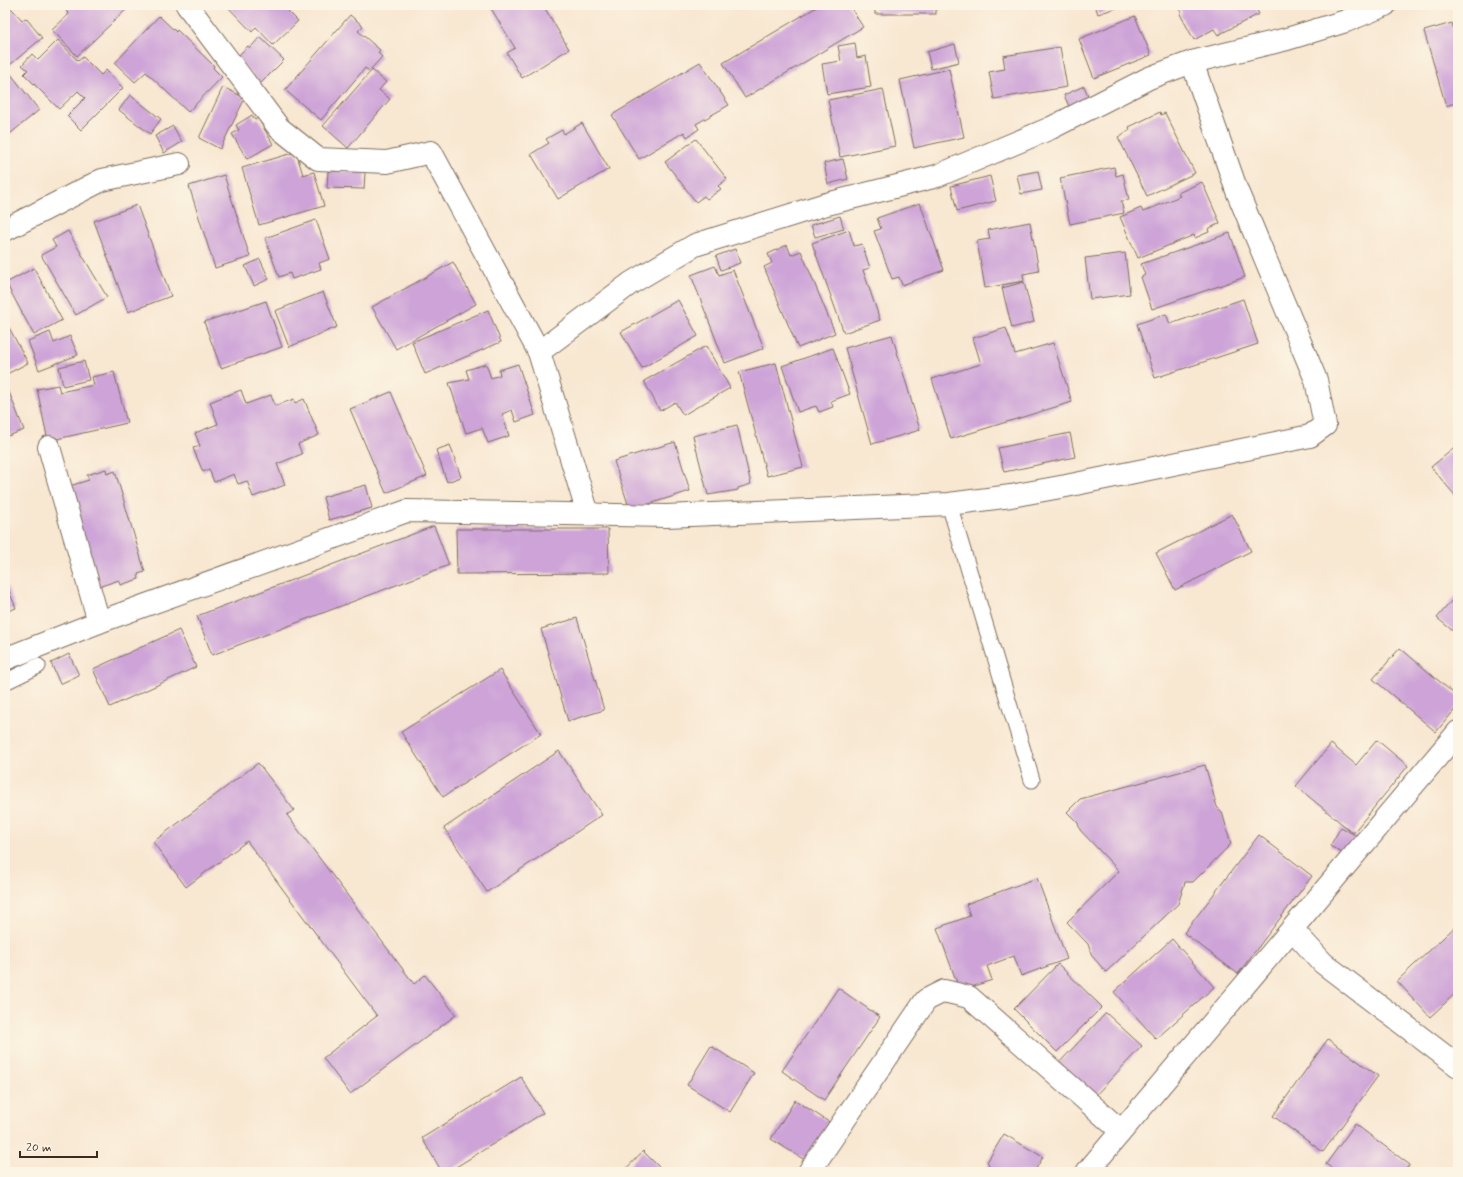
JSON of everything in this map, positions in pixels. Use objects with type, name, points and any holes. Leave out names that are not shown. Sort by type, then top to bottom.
[{"type":"street","points":[[187,5],[279,128],[318,159],[387,162],[431,152],[539,352],[588,514]]},
{"type":"street","points":[[539,352],[631,283],[696,245],[823,206],[937,176],[1051,128],[1149,78],[1192,62],[1287,39],[1346,21],[1385,5]]},
{"type":"street","points":[[5,659],[99,622],[406,510],[666,516],[949,504],[1011,496],[1066,486],[1310,436],[1325,425],[1316,380],[1237,191],[1192,62]]},
{"type":"street","points":[[5,230],[102,180],[179,164]]},
{"type":"street","points":[[49,447],[99,622]]},
{"type":"street","points":[[1087,1172],[1458,732]]},
{"type":"street","points":[[1292,930],[1323,963],[1458,1066]]},
{"type":"street","points":[[810,1172],[926,1000],[944,991],[969,997],[1121,1131]]},
{"type":"lane","points":[[949,504],[1032,780]]},
{"type":"lane","points":[[5,682],[38,666]]},
{"type":"building","points":[[72,5],[131,5],[77,56],[52,30],[69,14],[66,11]]},
{"type":"building","points":[[226,5],[282,5],[298,21],[273,45],[256,27],[252,32]]},
{"type":"building","points":[[489,5],[543,5],[569,49],[522,78],[507,53],[515,48]]},
{"type":"building","points":[[820,5],[849,5],[863,27],[745,98],[723,63]]},
{"type":"building","points":[[875,5],[936,5],[936,14],[875,14]]},
{"type":"building","points":[[1095,5],[1125,5],[1098,14]]},
{"type":"building","points":[[1178,5],[1254,5],[1259,14],[1218,35],[1214,29],[1194,40],[1180,14],[1182,13]]},
{"type":"building","points":[[11,8],[22,20],[26,18],[42,38],[5,69],[5,13]]},
{"type":"building","points":[[350,15],[363,26],[358,31],[380,50],[378,53],[382,57],[369,71],[365,68],[321,120],[285,90]]},
{"type":"building","points":[[159,16],[176,32],[177,30],[214,66],[213,68],[222,77],[188,112],[146,72],[135,82],[115,63]]},
{"type":"building","points":[[1135,16],[1151,55],[1094,78],[1079,39]]},
{"type":"building","points":[[1452,23],[1458,45],[1458,102],[1446,106],[1424,31]]},
{"type":"building","points":[[260,37],[284,60],[261,83],[236,58],[248,46],[250,48]]},
{"type":"building","points":[[58,40],[78,61],[83,57],[101,75],[106,70],[123,88],[81,130],[67,116],[85,98],[78,91],[59,109],[24,74],[28,70],[22,65],[32,54],[38,60]]},
{"type":"building","points":[[855,43],[857,58],[866,56],[871,87],[827,94],[822,64],[841,61],[838,46]]},
{"type":"building","points":[[955,44],[959,62],[931,69],[927,52]]},
{"type":"building","points":[[1060,47],[1067,87],[994,99],[989,72],[1005,69],[1003,56]]},
{"type":"building","points":[[700,62],[729,105],[696,124],[699,129],[687,137],[684,132],[639,159],[612,115]]},
{"type":"building","points":[[949,69],[964,137],[914,148],[900,80]]},
{"type":"building","points":[[372,70],[386,82],[379,90],[390,99],[348,148],[323,126]]},
{"type":"building","points":[[10,73],[39,110],[5,138],[5,77]]},
{"type":"building","points":[[1084,86],[1091,103],[1071,111],[1064,95]]},
{"type":"building","points":[[223,87],[245,98],[220,149],[199,138]]},
{"type":"building","points":[[883,89],[895,146],[840,157],[828,100]]},
{"type":"building","points":[[130,95],[161,119],[150,134],[119,110]]},
{"type":"building","points":[[1160,112],[1161,115],[1165,113],[1195,173],[1147,196],[1118,137],[1130,130],[1129,127]]},
{"type":"building","points":[[252,115],[255,120],[258,118],[273,144],[247,159],[232,134],[239,130],[236,125]]},
{"type":"building","points":[[582,123],[609,169],[558,199],[531,154],[549,143],[546,139],[562,130],[564,134]]},
{"type":"building","points":[[173,126],[182,142],[164,153],[155,136]]},
{"type":"building","points":[[696,139],[727,179],[718,186],[721,189],[707,199],[704,196],[696,202],[665,162]]},
{"type":"building","points":[[296,152],[303,175],[314,172],[324,206],[259,225],[242,168]]},
{"type":"building","points":[[843,159],[848,179],[828,184],[824,163]]},
{"type":"building","points":[[1114,167],[1116,176],[1123,174],[1129,200],[1121,201],[1124,213],[1070,224],[1060,178]]},
{"type":"building","points":[[328,171],[365,172],[364,189],[327,188]]},
{"type":"building","points":[[1038,171],[1042,190],[1021,194],[1017,175]]},
{"type":"building","points":[[224,175],[250,257],[215,268],[189,186]]},
{"type":"building","points":[[990,176],[996,201],[957,211],[951,186]]},
{"type":"building","points":[[1202,182],[1220,223],[1208,229],[1209,232],[1195,238],[1194,235],[1138,258],[1120,217],[1141,208],[1143,212],[1180,196],[1178,193]]},
{"type":"building","points":[[920,203],[944,270],[902,285],[899,277],[892,279],[874,231],[881,229],[877,218]]},
{"type":"building","points":[[137,205],[171,296],[128,312],[94,221]]},
{"type":"building","points":[[840,216],[844,229],[815,237],[811,225]]},
{"type":"building","points":[[316,220],[330,259],[319,263],[321,269],[292,279],[290,273],[279,277],[265,238]]},
{"type":"building","points":[[1030,222],[1039,271],[1023,274],[1024,281],[985,288],[977,241],[990,239],[988,230]]},
{"type":"building","points":[[849,230],[854,246],[862,244],[870,268],[863,270],[880,320],[844,333],[812,243]]},
{"type":"building","points":[[68,231],[107,297],[76,315],[41,255],[56,247],[52,240]]},
{"type":"building","points":[[1230,233],[1245,277],[1152,309],[1141,277],[1145,275],[1141,264]]},
{"type":"building","points":[[787,245],[791,255],[801,251],[835,333],[798,348],[764,267],[772,263],[768,254]]},
{"type":"building","points":[[735,249],[740,263],[721,270],[716,256]]},
{"type":"building","points":[[1125,253],[1130,294],[1090,299],[1085,258]]},
{"type":"building","points":[[260,259],[269,279],[254,286],[245,266]]},
{"type":"building","points":[[453,262],[476,304],[396,349],[372,307]]},
{"type":"building","points":[[715,266],[719,275],[733,270],[764,348],[725,363],[691,275]]},
{"type":"building","points":[[34,268],[62,320],[34,335],[6,283]]},
{"type":"building","points":[[1024,282],[1034,322],[1012,328],[1002,288]]},
{"type":"building","points":[[323,292],[337,327],[289,347],[275,311]]},
{"type":"building","points":[[1243,299],[1258,344],[1155,378],[1137,324],[1166,314],[1170,324]]},
{"type":"building","points":[[678,300],[698,336],[642,368],[621,332]]},
{"type":"building","points":[[266,301],[282,347],[221,368],[204,322]]},
{"type":"building","points":[[488,310],[501,342],[425,374],[412,342]]},
{"type":"building","points":[[5,320],[28,363],[5,375]]},
{"type":"building","points":[[1006,328],[1015,354],[1053,343],[1072,402],[951,439],[932,379],[981,364],[973,338]]},
{"type":"building","points":[[50,332],[54,343],[70,336],[78,355],[39,370],[28,341]]},
{"type":"building","points":[[892,335],[920,430],[872,444],[845,348]]},
{"type":"building","points":[[706,346],[730,388],[683,415],[675,402],[660,411],[644,381]]},
{"type":"building","points":[[833,348],[850,394],[831,401],[833,407],[819,412],[816,406],[798,412],[782,366]]},
{"type":"building","points":[[84,361],[89,380],[63,386],[59,367]]},
{"type":"building","points":[[776,363],[803,467],[767,476],[739,372]]},
{"type":"building","points":[[486,364],[491,378],[500,375],[499,370],[518,364],[535,415],[516,422],[512,410],[502,414],[509,436],[488,443],[482,428],[466,433],[449,383],[469,379],[466,370]]},
{"type":"building","points":[[114,372],[127,423],[48,441],[37,389],[58,385],[60,392],[94,385],[92,377]]},
{"type":"building","points":[[241,390],[246,404],[271,395],[275,406],[294,399],[295,403],[304,399],[319,435],[298,444],[302,454],[277,464],[285,485],[253,497],[247,481],[238,484],[234,474],[214,482],[209,469],[203,472],[193,448],[200,446],[195,433],[218,424],[210,402]]},
{"type":"building","points":[[9,392],[24,430],[8,436],[5,428],[5,393]]},
{"type":"building","points":[[391,392],[427,476],[386,493],[350,409]]},
{"type":"building","points":[[737,425],[751,484],[738,488],[738,490],[708,495],[693,436]]},
{"type":"building","points":[[1070,433],[1075,457],[1004,472],[998,448]]},
{"type":"building","points":[[675,442],[690,491],[630,510],[614,461]]},
{"type":"building","points":[[450,445],[461,477],[447,482],[436,450]]},
{"type":"building","points":[[1458,445],[1458,499],[1431,467]]},
{"type":"building","points":[[106,469],[107,474],[115,471],[145,572],[138,574],[139,579],[120,585],[119,580],[98,587],[66,487],[89,480],[87,475]]},
{"type":"building","points":[[366,485],[372,508],[329,520],[323,497]]},
{"type":"building","points":[[1232,514],[1251,551],[1175,590],[1156,553]]},
{"type":"building","points":[[434,526],[449,565],[212,655],[197,616]]},
{"type":"building","points":[[456,529],[608,529],[609,573],[457,574]]},
{"type":"building","points":[[5,581],[16,608],[5,612]]},
{"type":"building","points":[[1458,593],[1458,635],[1437,618]]},
{"type":"building","points":[[577,618],[604,710],[568,721],[541,629]]},
{"type":"building","points":[[179,630],[196,667],[110,707],[93,669]]},
{"type":"building","points":[[1400,648],[1458,697],[1458,706],[1436,732],[1373,679]]},
{"type":"building","points":[[69,654],[79,675],[60,684],[51,663]]},
{"type":"building","points":[[500,670],[541,734],[443,797],[401,732]]},
{"type":"building","points":[[1377,740],[1408,766],[1353,833],[1296,786],[1331,744],[1356,765]]},
{"type":"building","points":[[559,751],[602,815],[487,892],[444,828]]},
{"type":"building","points":[[258,763],[294,810],[287,815],[414,984],[425,975],[456,1015],[350,1094],[323,1058],[377,1016],[247,841],[186,887],[153,842]]},
{"type":"building","points":[[1205,765],[1217,807],[1222,812],[1231,844],[1193,882],[1185,882],[1178,904],[1106,972],[1092,956],[1088,944],[1067,922],[1119,871],[1080,830],[1078,823],[1067,812],[1080,799]]},
{"type":"building","points":[[1341,827],[1360,838],[1349,857],[1330,846]]},
{"type":"building","points":[[1259,835],[1312,876],[1238,974],[1184,933]]},
{"type":"building","points":[[1037,878],[1067,959],[1021,976],[1014,956],[987,966],[992,980],[960,991],[937,928],[970,916],[966,904]]},
{"type":"building","points":[[1458,924],[1458,991],[1430,1017],[1397,981]]},
{"type":"building","points":[[1172,939],[1214,987],[1156,1039],[1114,992]]},
{"type":"building","points":[[1058,964],[1102,1007],[1057,1052],[1014,1009]]},
{"type":"building","points":[[838,988],[880,1017],[824,1100],[782,1071]]},
{"type":"building","points":[[1106,1013],[1142,1046],[1093,1098],[1057,1065]]},
{"type":"building","points":[[1328,1039],[1378,1076],[1323,1152],[1273,1116]]},
{"type":"building","points":[[711,1046],[754,1073],[730,1112],[687,1085]]},
{"type":"building","points":[[521,1077],[543,1113],[448,1172],[442,1172],[422,1138]]},
{"type":"building","points":[[795,1100],[832,1124],[808,1162],[771,1139]]},
{"type":"building","points":[[1355,1124],[1410,1165],[1405,1172],[1336,1172],[1326,1164]]},
{"type":"building","points":[[1004,1134],[1043,1157],[1034,1172],[984,1172],[989,1164],[987,1162]]},
{"type":"building","points":[[643,1151],[664,1172],[623,1172]]}]
